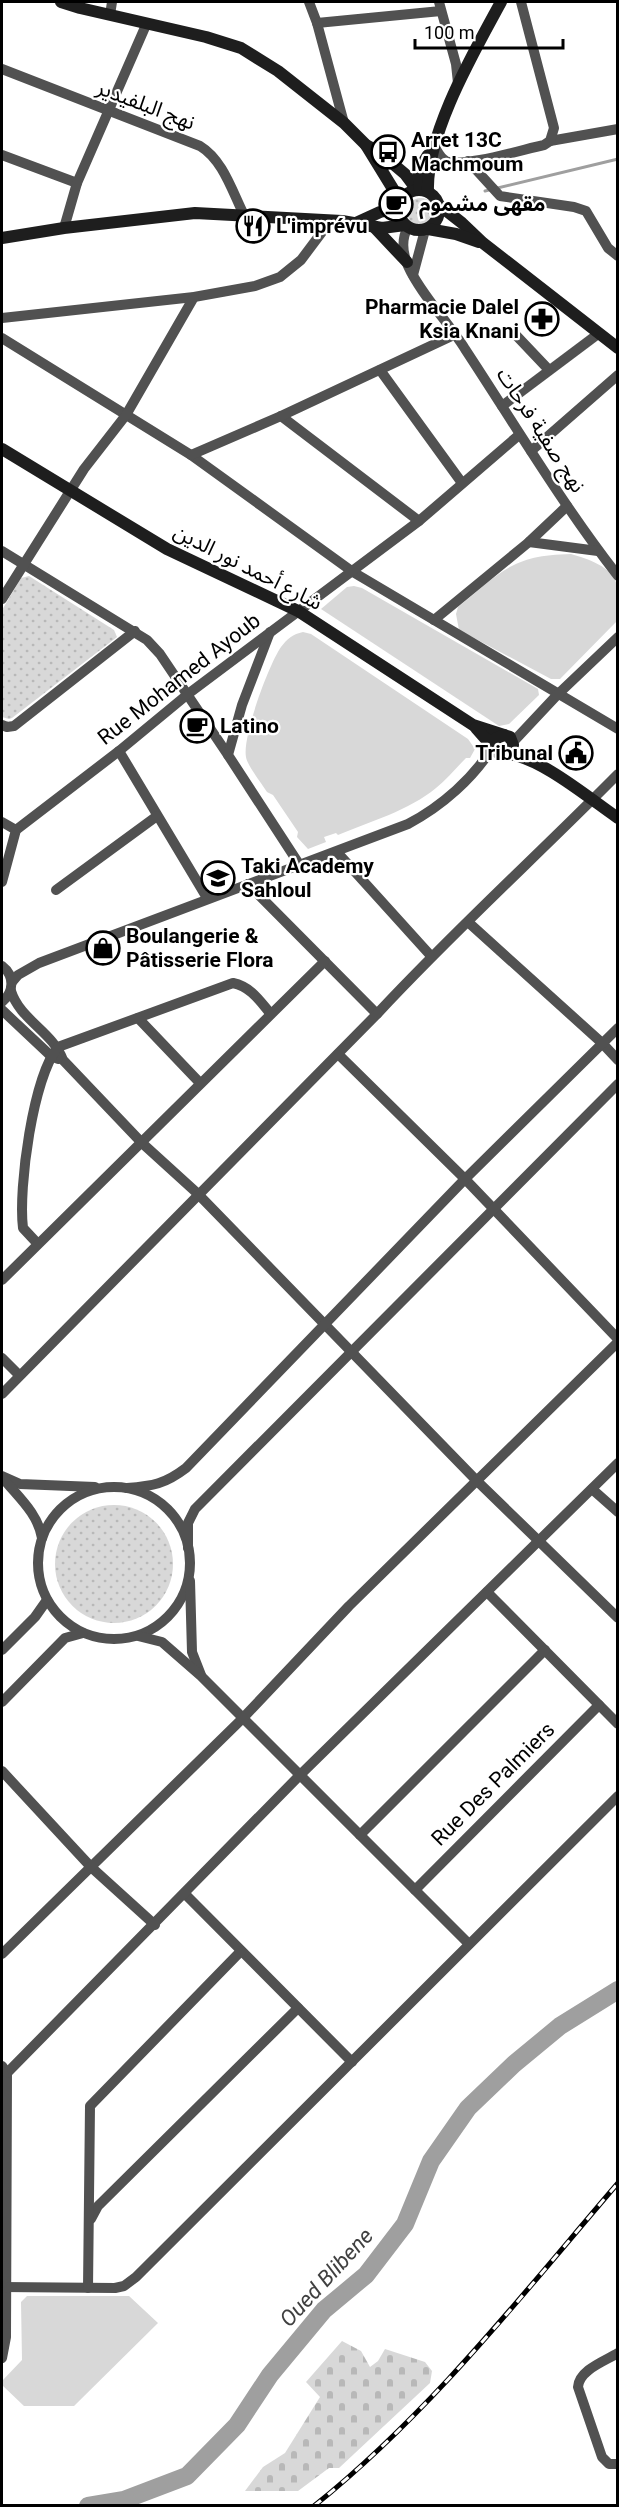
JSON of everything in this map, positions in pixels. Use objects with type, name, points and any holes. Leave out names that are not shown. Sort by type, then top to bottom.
[{"type":"street","points":[[62,2],[146,25],[206,37],[241,48],[278,72],[344,123],[366,145],[400,206],[406,226]]},
{"type":"street","points":[[110,15],[112,2]]},
{"type":"street","points":[[309,2],[317,22],[344,123]]},
{"type":"street","points":[[356,223],[400,206],[405,196],[422,190],[433,149],[458,83],[501,2]]},
{"type":"street","points":[[521,2],[554,128],[550,141]]},
{"type":"street","points":[[317,22],[440,6],[456,64],[458,83]]},
{"type":"street","points":[[64,228],[77,183],[146,25]]},
{"type":"street","name":"نهج البلفيدير","points":[[2,69],[184,139],[206,150],[218,162],[244,215]]},
{"type":"street","points":[[433,149],[447,161],[468,161],[544,145],[550,141],[618,129]]},
{"type":"street","points":[[366,145],[379,152],[422,190],[436,199],[439,205],[483,243],[618,348]]},
{"type":"street","points":[[2,155],[77,183]]},
{"type":"street","points":[[468,161],[500,196],[574,207],[586,211],[608,248],[618,256]]},
{"type":"street","points":[[413,275],[427,229],[438,219],[439,205]]},
{"type":"street","points":[[2,238],[173,215],[244,215],[331,220],[374,227],[406,226],[414,230],[427,229],[456,234],[483,243]]},
{"type":"street","points":[[2,318],[194,297],[255,286],[280,277],[301,260],[331,220]]},
{"type":"street","name":"نهج صفية فرحات","points":[[406,226],[403,243],[407,262],[413,275],[456,334],[519,435],[567,506],[618,576]]},
{"type":"street","points":[[374,227],[407,262]]},
{"type":"street","points":[[2,599],[84,469],[126,415],[194,297]]},
{"type":"street","points":[[512,331],[549,370]]},
{"type":"street","points":[[191,455],[281,416],[456,334]]},
{"type":"street","points":[[502,406],[598,334]]},
{"type":"street","points":[[2,338],[191,455],[352,572],[618,729]]},
{"type":"street","points":[[380,370],[462,483]]},
{"type":"street","points":[[531,451],[618,375]]},
{"type":"street","points":[[281,416],[419,520]]},
{"type":"street","name":"Rue Mohamed Ayoub","points":[[16,830],[119,751],[188,694],[419,520],[519,435]]},
{"type":"street","name":"شارع أحمد نور الدين","points":[[2,449],[167,549],[298,611],[473,725],[494,745]]},
{"type":"street","points":[[434,620],[529,542],[567,506]]},
{"type":"street","points":[[529,542],[598,551]]},
{"type":"street","points":[[2,551],[147,640],[160,654],[188,694],[299,864]]},
{"type":"street","points":[[2,724],[14,726],[135,631]]},
{"type":"street","points":[[228,755],[242,705],[270,632]]},
{"type":"street","points":[[2,1002],[18,975],[39,963],[207,898],[337,852],[408,824],[428,813],[446,800],[480,766],[494,745],[495,739],[507,737],[536,717],[618,637]]},
{"type":"street","name":"شارع أحمد نور الدين","points":[[473,725],[507,737],[535,762],[618,818]]},
{"type":"street","points":[[480,766],[512,750],[507,737]]},
{"type":"street","points":[[494,745],[498,753],[506,754]]},
{"type":"street","points":[[119,751],[207,898]]},
{"type":"street","name":"شارع أحمد نور الدين","points":[[506,754],[518,755],[535,762]]},
{"type":"street","points":[[2,1394],[197,1193],[338,1054],[431,956],[618,774]]},
{"type":"street","points":[[56,890],[157,816]]},
{"type":"street","points":[[2,822],[16,830],[2,882]]},
{"type":"street","points":[[337,852],[431,956]]},
{"type":"street","points":[[248,884],[377,1014]]},
{"type":"street","points":[[468,922],[618,1060]]},
{"type":"street","points":[[2,1280],[325,961]]},
{"type":"street","points":[[2,966],[39,963]]},
{"type":"street","points":[[2,966],[7,971],[21,1011],[55,1052],[142,1143],[197,1193],[476,1480],[618,1618]]},
{"type":"street","points":[[37,1243],[23,1228],[21,1204],[33,1112],[55,1052],[138,1017],[233,983],[253,993],[270,1013]]},
{"type":"street","points":[[2,1010],[55,1052]]},
{"type":"street","points":[[138,1017],[200,1083]]},
{"type":"street","points":[[2,1476],[20,1484],[34,1486],[127,1488],[168,1481],[186,1468],[465,1179],[618,1028]]},
{"type":"street","points":[[2,1954],[243,1718],[350,1606],[618,1341],[465,1179],[338,1054]]},
{"type":"street","points":[[201,1676],[192,1652],[188,1548],[189,1523],[195,1509],[618,1084]]},
{"type":"street","points":[[2,1358],[20,1375]]},
{"type":"street","points":[[2,2358],[6,2337],[3,2204],[4,2069],[155,1925],[300,1775],[618,1463]]},
{"type":"street","points":[[2,1476],[40,1525],[42,1538],[38,1570],[47,1600],[63,1619],[83,1633],[110,1639],[138,1635],[156,1626],[172,1612],[183,1595],[189,1575]]},
{"type":"street","points":[[42,1538],[49,1522],[67,1504],[90,1491],[108,1488]]},
{"type":"street","points":[[127,1488],[160,1503],[173,1515],[183,1531],[188,1548]]},
{"type":"street","points":[[592,1489],[618,1512]]},
{"type":"street","points":[[488,1592],[618,1724]]},
{"type":"street","points":[[2,1650],[35,1617],[47,1600]]},
{"type":"street","points":[[2,1702],[65,1638],[83,1633]]},
{"type":"street","points":[[138,1635],[162,1642],[201,1676],[469,1944]]},
{"type":"street","points":[[360,1835],[545,1650]]},
{"type":"street","name":"Rue Des Palmiers","points":[[415,1890],[598,1705]]},
{"type":"street","points":[[2,1771],[91,1867],[155,1925]]},
{"type":"street","points":[[4,2288],[124,2286],[136,2277],[618,1796]]},
{"type":"street","points":[[184,1894],[352,2062]]},
{"type":"street","points":[[88,2288],[90,2106],[241,1951]]},
{"type":"street","points":[[89,2224],[98,2206],[298,2008]]},
{"type":"street","points":[[618,2353],[584,2374],[578,2387],[602,2457],[609,2464],[618,2464]]},
{"type":"green space","points":[[421,198],[431,202],[435,212],[431,222],[421,226],[411,222],[407,212],[411,202]]},
{"type":"green space","points":[[571,554],[599,564],[615,579],[618,595],[617,621],[560,679],[551,679],[459,630],[456,614],[458,607],[497,575],[534,558]]},
{"type":"green space","points":[[29,576],[114,630],[117,637],[9,719],[2,717],[2,610],[21,578]]},
{"type":"green space","points":[[347,587],[362,588],[538,689],[539,695],[509,724],[499,726],[321,609]]},
{"type":"green space","points":[[303,632],[311,634],[468,739],[475,749],[470,758],[466,758],[440,785],[414,803],[338,835],[336,833],[324,837],[326,842],[308,849],[297,837],[298,832],[273,795],[267,792],[246,757],[252,718],[270,669],[281,647],[293,636]]},
{"type":"green space","points":[[114,1505],[137,1510],[156,1522],[168,1541],[173,1564],[168,1587],[156,1606],[137,1618],[114,1623],[91,1618],[72,1606],[60,1587],[55,1564],[60,1541],[72,1522],[91,1510]]},
{"type":"green space","points":[[27,2296],[129,2296],[158,2323],[74,2406],[24,2406],[2,2385],[2,2381],[22,2360],[21,2302]]},
{"type":"green space","points":[[342,2341],[361,2351],[370,2367],[378,2361],[385,2349],[425,2362],[432,2371],[430,2383],[339,2468],[329,2468],[298,2491],[245,2491],[263,2467],[285,2453],[320,2397],[306,2382]]},
{"type":"waterway","points":[[485,191],[618,159]]},
{"type":"waterway","name":"Oued Blibene","points":[[88,2506],[124,2500],[187,2476],[237,2425],[270,2375],[324,2310],[366,2275],[405,2224],[431,2161],[468,2108],[514,2064],[560,2026],[618,1990]]},
{"type":"railway","points":[[314,2506],[397,2432],[436,2392],[510,2310],[618,2183]]},
{"type":"place","name":"Arret 13C Machmoum","points":[[388,152]]},
{"type":"place","name":"مقهى مشموم","points":[[396,204]]},
{"type":"place","name":"L'imprévu","points":[[253,226]]},
{"type":"place","name":"Pharmacie Dalel Ksia Knani","points":[[542,319]]},
{"type":"place","name":"Latino","points":[[197,726]]},
{"type":"place","name":"Tribunal","points":[[576,753]]},
{"type":"place","name":"Taki Academy Sahloul","points":[[218,878]]},
{"type":"place","name":"Boulangerie & Pâtisserie Flora","points":[[103,948]]}]
